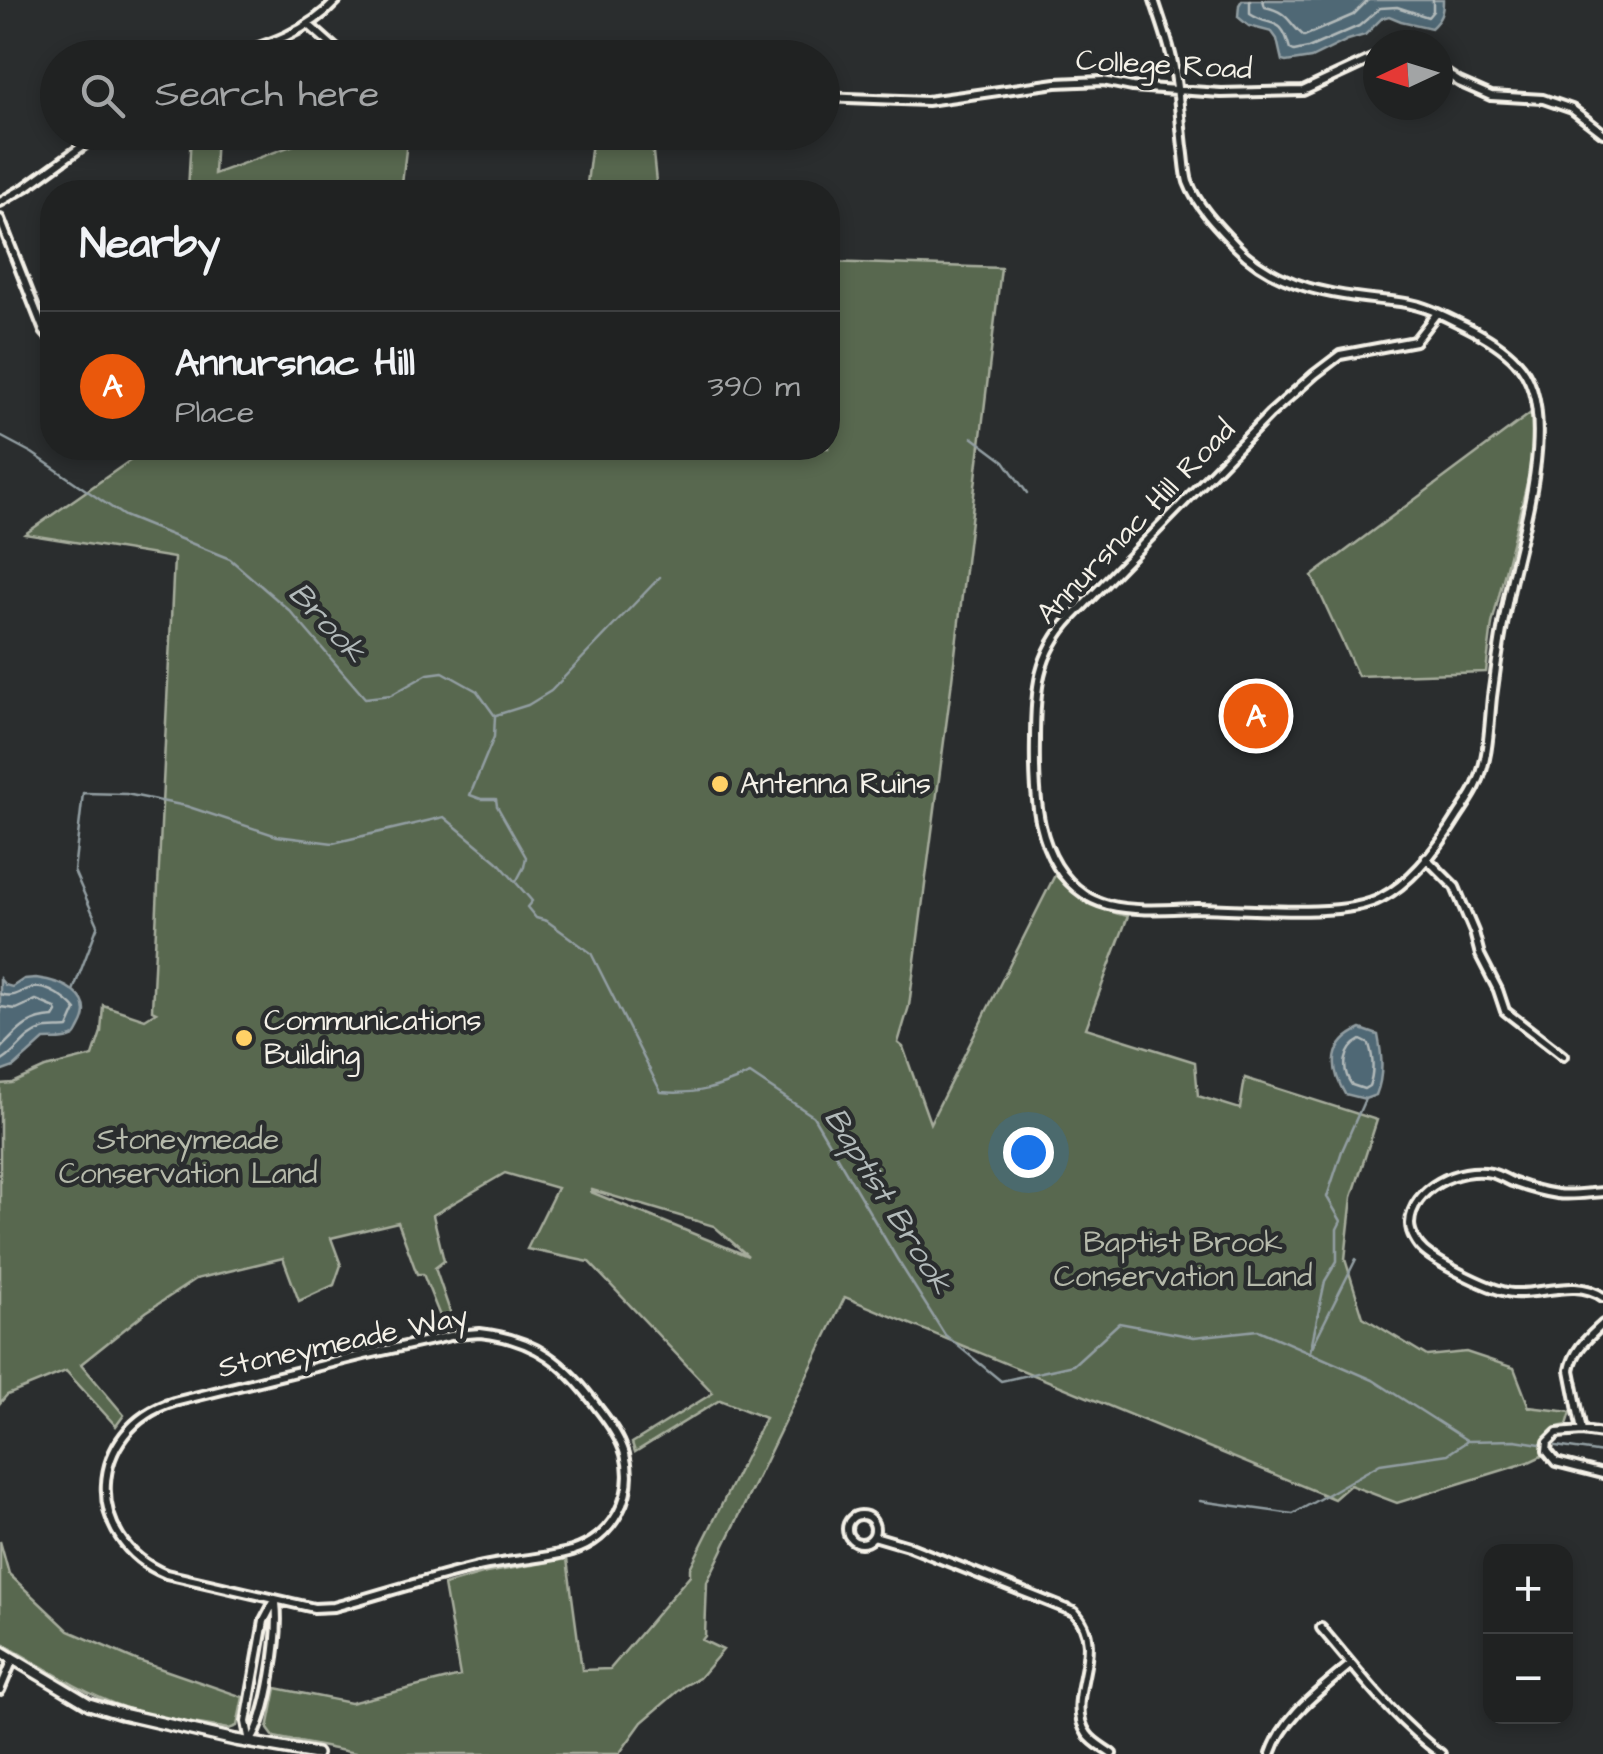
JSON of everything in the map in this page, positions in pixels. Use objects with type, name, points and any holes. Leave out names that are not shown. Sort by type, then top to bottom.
[{"type":"street","points":[[279,40],[320,17],[337,0]]},
{"type":"street","name":"Annursnac Hill Road","points":[[1154,0],[1174,64],[1187,178],[1201,206],[1239,249],[1292,284],[1416,304],[1437,313],[1487,337],[1518,362],[1530,382],[1539,439],[1501,629],[1486,750],[1478,782],[1438,846],[1407,878],[1380,900],[1346,908],[1156,910],[1106,905],[1084,894],[1046,846],[1036,789],[1035,730],[1042,666],[1058,632],[1270,414],[1315,374],[1340,356],[1414,341],[1437,313]]},
{"type":"street","points":[[309,24],[326,40]]},
{"type":"street","name":"College Road","points":[[840,98],[927,101],[1056,82],[1103,81],[1132,87],[1222,93],[1302,90],[1363,63]]},
{"type":"street","points":[[1453,78],[1491,96],[1543,99],[1572,109],[1603,133]]},
{"type":"street","points":[[0,202],[77,150]]},
{"type":"street","points":[[0,218],[40,321]]},
{"type":"street","points":[[1426,858],[1455,887],[1505,1011],[1563,1056]]},
{"type":"street","points":[[1603,1192],[1560,1194],[1513,1183],[1494,1173],[1472,1171],[1429,1187],[1418,1201],[1410,1224],[1414,1239],[1423,1250],[1488,1288],[1513,1294],[1576,1288],[1595,1291],[1603,1297]]},
{"type":"street","points":[[1582,1431],[1570,1370],[1576,1351],[1603,1324]]},
{"type":"street","name":"Stoneymeade Way","points":[[480,1333],[518,1341],[561,1364],[584,1389],[621,1443],[628,1472],[623,1503],[607,1529],[582,1547],[478,1567],[334,1606],[314,1608],[276,1600],[166,1574],[140,1560],[126,1546],[108,1510],[106,1477],[118,1442],[138,1420],[174,1402],[364,1355],[480,1333]]},
{"type":"street","points":[[1603,1434],[1564,1432],[1552,1436],[1547,1451],[1564,1465],[1603,1474]]},
{"type":"street","points":[[856,1516],[868,1517],[874,1525],[874,1536],[866,1543],[854,1542],[848,1534],[848,1523],[856,1516]]},
{"type":"street","points":[[874,1536],[1074,1612],[1084,1626],[1088,1643],[1080,1709],[1083,1726],[1092,1740],[1112,1754]]},
{"type":"street","points":[[250,1742],[261,1725],[279,1624],[276,1600]]},
{"type":"street","points":[[250,1742],[246,1722],[264,1621],[276,1600]]},
{"type":"street","points":[[1321,1628],[1402,1722],[1441,1754]]},
{"type":"street","points":[[0,1651],[90,1704],[124,1715],[316,1754]]},
{"type":"street","points":[[0,1690],[14,1659]]},
{"type":"street","points":[[1271,1754],[1292,1716],[1351,1664]]},
{"type":"green space","points":[[190,150],[215,150],[214,174],[280,150],[406,150],[402,180],[189,180]]},
{"type":"green space","points":[[591,150],[653,150],[656,180],[587,180]]},
{"type":"green space","points":[[840,262],[1001,268],[909,1006],[898,1043],[903,1047],[930,1123],[1055,875],[1088,902],[1128,916],[1086,1028],[1195,1062],[1198,1096],[1240,1109],[1245,1078],[1377,1120],[1352,1197],[1345,1259],[1363,1317],[1427,1356],[1466,1352],[1514,1368],[1529,1407],[1571,1412],[1567,1425],[1548,1434],[1544,1455],[1529,1462],[1397,1503],[1350,1485],[1334,1499],[845,1297],[707,1582],[702,1640],[723,1650],[699,1678],[642,1722],[619,1754],[360,1754],[274,1737],[268,1729],[276,1688],[350,1703],[460,1676],[444,1585],[486,1573],[567,1559],[582,1670],[610,1669],[690,1575],[690,1568],[765,1418],[720,1400],[635,1452],[632,1443],[713,1393],[589,1262],[527,1249],[557,1188],[505,1173],[433,1215],[444,1261],[435,1268],[454,1323],[443,1324],[423,1274],[417,1274],[398,1222],[331,1238],[341,1265],[334,1285],[299,1301],[283,1258],[196,1279],[146,1312],[81,1364],[124,1415],[116,1426],[66,1371],[7,1395],[0,1403],[0,1084],[93,1056],[101,1032],[103,1005],[145,1019],[156,1012],[152,1010],[174,558],[25,534],[131,460],[840,460]],"holes":[[[591,1192],[714,1226],[748,1256]]]},
{"type":"green space","points":[[1531,413],[1533,459],[1492,624],[1486,672],[1358,676],[1312,576]]},
{"type":"green space","points":[[0,1541],[9,1574],[69,1631],[136,1660],[243,1697],[237,1726],[229,1729],[189,1723],[123,1707],[76,1686],[0,1642]]},
{"type":"water","points":[[1242,0],[1443,0],[1441,15],[1431,28],[1389,16],[1370,30],[1363,30],[1363,36],[1311,58],[1286,62],[1282,61],[1272,32],[1249,26],[1238,17]]},
{"type":"water","points":[[36,978],[75,992],[84,1007],[84,1016],[74,1036],[44,1040],[14,1067],[0,1072],[0,979],[12,987],[24,979]]},
{"type":"water","points":[[1361,1029],[1378,1035],[1381,1058],[1376,1095],[1365,1099],[1345,1094],[1335,1065],[1343,1041]]},
{"type":"waterway","name":"Brook","points":[[0,436],[40,458]]},
{"type":"waterway","points":[[972,437],[1004,461],[1027,493]]},
{"type":"waterway","name":"Brook","points":[[42,460],[124,516],[230,559],[290,611],[365,698],[391,695],[428,674],[443,672],[477,691],[495,716],[494,737],[470,795],[496,799],[526,857],[516,882]]},
{"type":"waterway","points":[[496,715],[528,705],[551,691],[660,577]]},
{"type":"waterway","name":"Baptist Brook","points":[[73,991],[98,925],[74,871],[83,793],[126,794],[186,806],[277,836],[333,843],[444,817],[498,862],[532,901],[527,907],[536,918],[547,921],[591,953],[661,1092],[707,1089],[750,1074],[813,1116],[945,1335],[1001,1381],[1073,1365],[1119,1323],[1194,1337],[1258,1330],[1373,1380],[1468,1441],[1540,1444]]},
{"type":"waterway","points":[[1310,1352],[1325,1281],[1337,1261],[1337,1229],[1341,1221],[1327,1197],[1365,1099]]},
{"type":"waterway","points":[[1312,1347],[1356,1259]]},
{"type":"waterway","points":[[1200,1501],[1293,1514],[1380,1464],[1448,1454],[1466,1442]]},
{"type":"waterway","name":"Baptist Brook","points":[[1556,1446],[1603,1453]]},
{"type":"place","name":"Annursnac Hill","points":[[1256,716]]},
{"type":"place","name":"Antenna Ruins","points":[[720,784]]},
{"type":"place","name":"Communications Building","points":[[244,1038]]},
{"type":"park label","name":"Stoneymeade Conservation Land","points":[[188,1157]]},
{"type":"park label","name":"Baptist Brook Conservation Land","points":[[1183,1260]]}]
